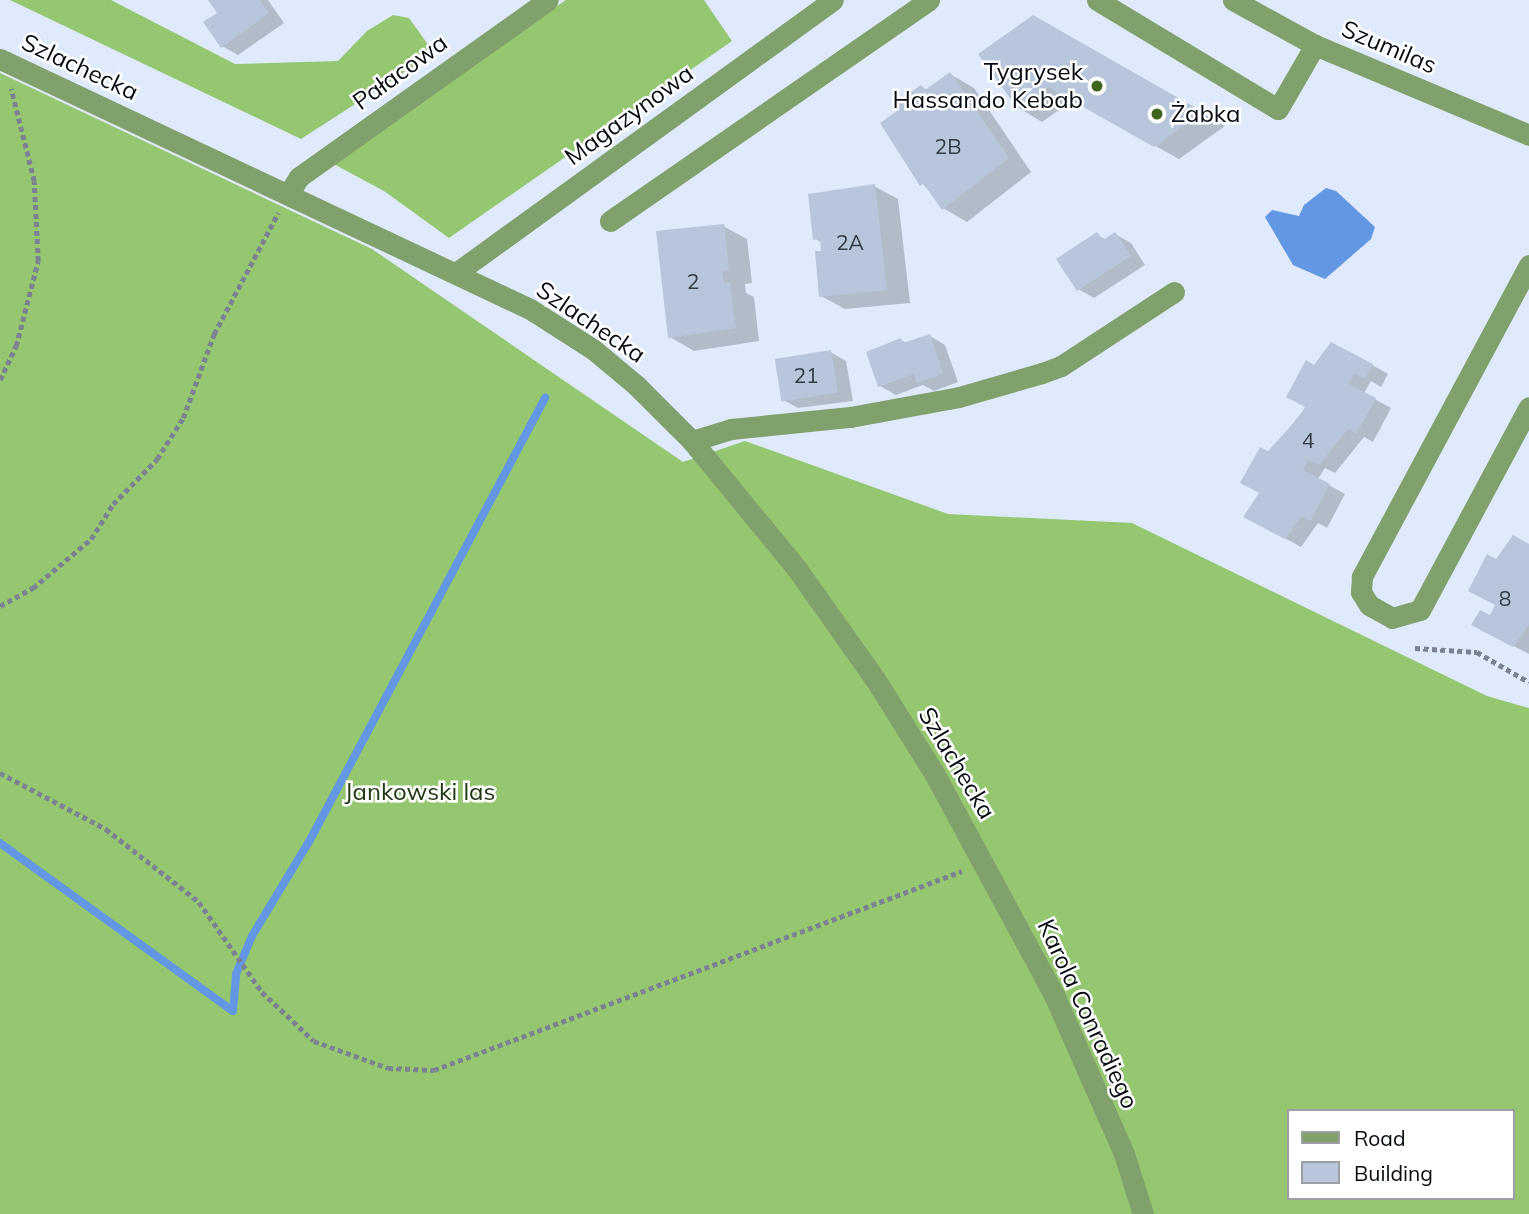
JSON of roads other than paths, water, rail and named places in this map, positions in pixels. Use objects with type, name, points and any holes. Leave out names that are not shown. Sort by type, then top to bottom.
[{"type":"street","name":"Pałacowa","points":[[289,193],[299,177],[523,7],[548,0]]},
{"type":"street","name":"Magazynowa","points":[[456,273],[833,0]]},
{"type":"street","points":[[610,221],[929,0]]},
{"type":"street","points":[[1097,0],[1278,109],[1315,45]]},
{"type":"street","name":"Szumilas","points":[[1233,0],[1315,45],[1529,135]]},
{"type":"street","name":"Szlachecka","points":[[2,60],[289,193],[530,309],[594,350],[692,441],[797,569],[875,679],[974,842]]},
{"type":"street","points":[[1529,265],[1362,577],[1361,592],[1370,605],[1392,618],[1420,610],[1529,407]]},
{"type":"street","points":[[692,441],[731,429],[850,417],[959,397],[1042,373],[1061,366],[1174,292]]},
{"type":"street","name":"Karola Conradiego","points":[[974,842],[1100,1097],[1143,1214]]},
{"type":"water","points":[[1326,188],[1336,191],[1375,227],[1371,239],[1325,279],[1293,265],[1265,217],[1272,210],[1299,216],[1304,205]]},
{"type":"waterway","points":[[0,843],[233,1011],[236,974],[252,936],[310,840],[545,398]]},
{"type":"place","name":"Tygrysek Hassando Kebab","points":[[1097,86]]},
{"type":"place","name":"Żabka","points":[[1157,114]]},
{"type":"park label","name":"Jankowski las","points":[[420,792]]}]
